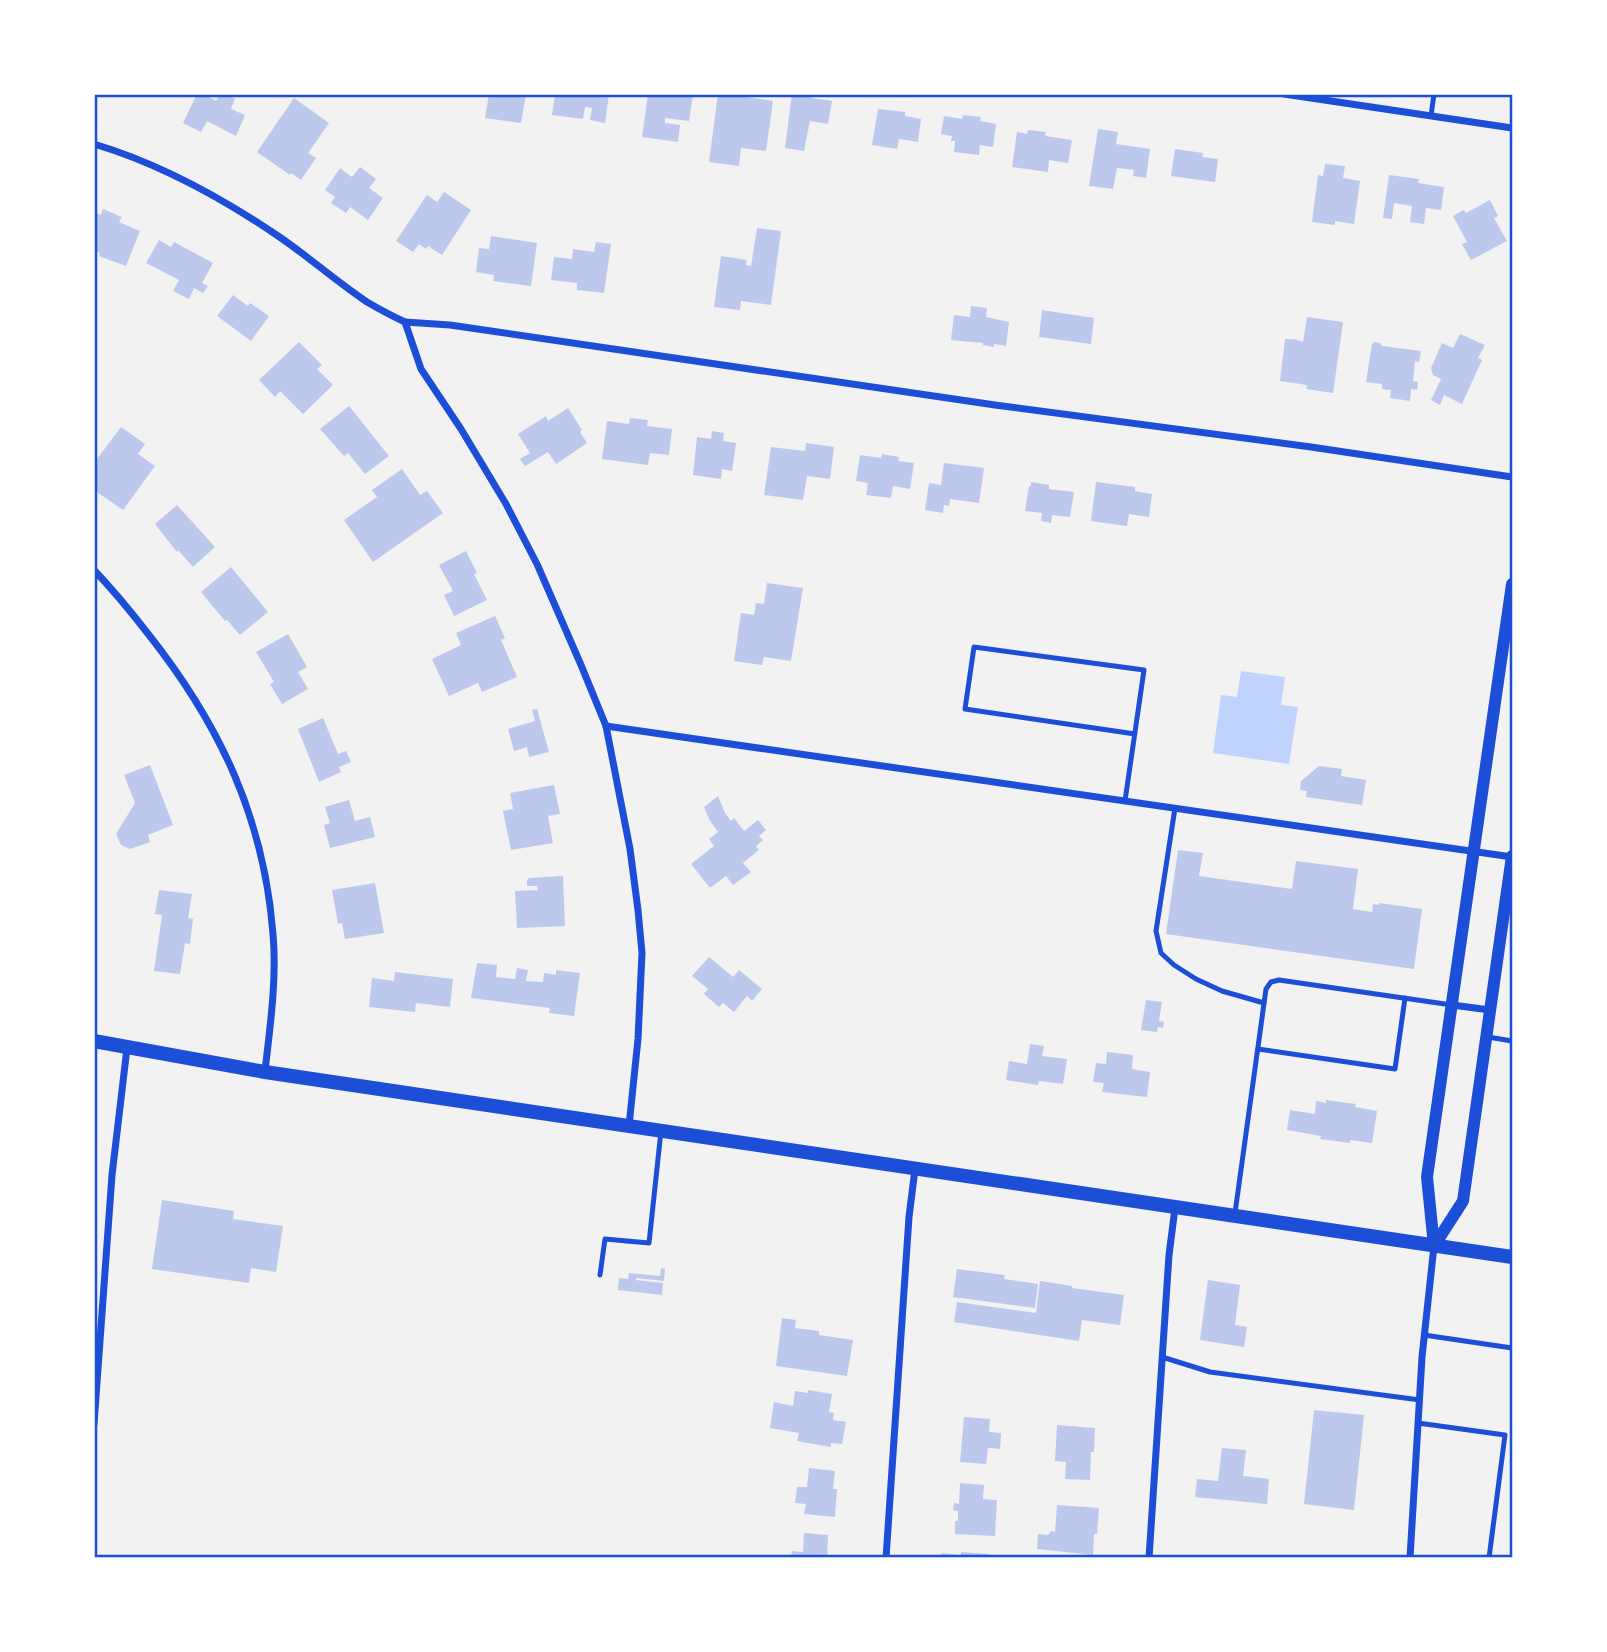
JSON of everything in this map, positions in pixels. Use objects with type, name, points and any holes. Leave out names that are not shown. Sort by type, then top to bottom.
[{"type":"main road","points":[[94,1041],[265,1072],[1513,1257]]},
{"type":"street","points":[[1284,94],[1513,128]]},
{"type":"street","points":[[94,144],[119,151],[191,183],[282,239],[368,303],[405,323],[450,325],[1513,477]]},
{"type":"street","points":[[405,323],[421,369],[506,504],[537,564],[606,726],[630,849],[642,953],[638,1039],[629,1126]]},
{"type":"street","points":[[94,570],[121,599],[178,671],[216,734],[244,797],[261,855],[274,937],[272,1011],[265,1072]]},
{"type":"street","points":[[1410,1558],[1424,1335],[1434,1246],[1427,1177],[1513,584]]},
{"type":"street","points":[[606,726],[1512,856],[1463,1201],[1434,1246]]},
{"type":"street","points":[[1452,1005],[1490,1010]]},
{"type":"street","points":[[94,1424],[96,1360],[112,1175],[127,1047]]},
{"type":"street","points":[[886,1558],[909,1217],[915,1169]]},
{"type":"street","points":[[1149,1558],[1175,1208]]},
{"type":"lane","points":[[1431,116],[1433,94]]},
{"type":"lane","points":[[1125,801],[1135,734],[1144,670],[974,647],[965,709],[1135,734]]},
{"type":"lane","points":[[1175,808],[1156,931],[1161,953],[1196,979],[1222,991],[1264,1003]]},
{"type":"lane","points":[[1234,1216],[1266,989],[1271,982],[1279,980],[1452,1005]]},
{"type":"lane","points":[[1258,1049],[1395,1069],[1405,998]]},
{"type":"lane","points":[[1486,1037],[1513,1041]]},
{"type":"lane","points":[[600,1276],[604,1239],[649,1242],[661,1131]]},
{"type":"lane","points":[[1424,1335],[1513,1348]]},
{"type":"lane","points":[[1162,1357],[1210,1372],[1420,1399]]},
{"type":"lane","points":[[1418,1423],[1509,1436],[1489,1558]]},
{"type":"water","points":[[1241,671],[1285,677],[1281,705],[1298,707],[1289,764],[1213,753],[1221,695],[1237,697]]},
{"type":"building","points":[[197,94],[216,101],[220,94],[235,99],[231,109],[245,115],[236,136],[207,121],[201,132],[183,123]]},
{"type":"building","points":[[489,94],[526,94],[521,123],[485,118]]},
{"type":"building","points":[[555,94],[609,94],[605,123],[590,120],[592,108],[585,107],[583,119],[552,115]]},
{"type":"building","points":[[648,94],[693,94],[689,121],[665,118],[665,123],[680,125],[678,142],[642,137]]},
{"type":"building","points":[[718,94],[748,94],[747,97],[773,101],[766,151],[741,148],[739,166],[709,162]]},
{"type":"building","points":[[792,94],[812,94],[812,98],[832,101],[828,124],[810,121],[804,151],[785,148]]},
{"type":"building","points":[[294,98],[329,123],[308,153],[316,158],[301,180],[257,152]]},
{"type":"building","points":[[878,109],[905,112],[905,116],[921,119],[918,142],[899,139],[897,149],[872,145]]},
{"type":"building","points":[[963,115],[981,117],[980,121],[996,124],[993,147],[980,145],[979,155],[954,152],[955,141],[951,141],[952,136],[941,134],[944,116],[962,119]]},
{"type":"building","points":[[1098,129],[1118,132],[1116,144],[1150,149],[1146,178],[1133,176],[1134,170],[1117,168],[1113,189],[1089,186]]},
{"type":"building","points":[[1028,130],[1072,140],[1068,163],[1049,160],[1048,172],[1012,167],[1017,132],[1027,134]]},
{"type":"building","points":[[1175,149],[1203,153],[1202,157],[1218,159],[1215,182],[1171,176]]},
{"type":"building","points":[[1325,164],[1345,166],[1343,178],[1360,181],[1354,224],[1312,222],[1318,175],[1323,176]]},
{"type":"building","points":[[360,167],[376,179],[369,188],[383,198],[368,220],[350,207],[346,213],[331,203],[335,197],[325,190],[340,168],[352,177]]},
{"type":"building","points":[[1389,175],[1419,179],[1418,183],[1444,187],[1441,210],[1426,208],[1424,224],[1410,222],[1412,206],[1394,203],[1392,219],[1383,218]]},
{"type":"building","points":[[444,192],[471,210],[442,255],[419,244],[413,252],[396,241],[427,195],[437,202]]},
{"type":"building","points":[[1490,200],[1498,216],[1494,218],[1507,241],[1471,260],[1462,244],[1467,242],[1453,216],[1464,210],[1466,213]]},
{"type":"building","points":[[103,209],[122,217],[119,222],[140,231],[126,266],[99,256],[100,253],[94,251],[94,212],[101,215]]},
{"type":"building","points":[[757,228],[781,231],[771,305],[741,301],[740,310],[714,307],[721,256],[747,260],[746,265],[751,266]]},
{"type":"building","points":[[491,236],[537,243],[531,286],[493,281],[494,275],[476,272],[479,248],[489,249]]},
{"type":"building","points":[[159,240],[171,247],[174,242],[213,263],[202,283],[208,286],[203,293],[194,288],[189,299],[173,291],[179,280],[146,263]]},
{"type":"building","points":[[596,242],[611,244],[604,293],[577,290],[577,283],[551,280],[554,257],[572,259],[573,249],[594,252]]},
{"type":"building","points":[[233,295],[269,316],[251,341],[217,316]]},
{"type":"building","points":[[971,306],[987,308],[986,317],[1009,322],[1006,346],[994,344],[994,347],[983,343],[951,340],[954,315],[970,317]]},
{"type":"building","points":[[1042,310],[1094,318],[1091,344],[1039,337]]},
{"type":"building","points":[[1307,317],[1343,322],[1333,393],[1280,381],[1285,339],[1303,342]]},
{"type":"building","points":[[1460,334],[1485,345],[1478,358],[1482,360],[1462,404],[1444,395],[1440,405],[1431,400],[1441,379],[1433,375],[1431,368],[1442,343],[1453,348]]},
{"type":"building","points":[[299,342],[322,365],[317,369],[333,385],[303,414],[280,391],[275,397],[259,380]]},
{"type":"building","points":[[1375,342],[1382,346],[1421,351],[1419,362],[1415,361],[1413,381],[1418,382],[1417,390],[1411,389],[1410,401],[1390,398],[1391,390],[1382,389],[1382,384],[1366,382],[1372,344]]},
{"type":"building","points":[[349,406],[389,456],[365,474],[348,453],[344,456],[320,429]]},
{"type":"building","points":[[568,408],[587,443],[556,464],[548,452],[525,466],[520,459],[530,453],[518,434],[546,416],[548,421]]},
{"type":"building","points":[[630,418],[648,420],[647,426],[672,429],[669,455],[650,453],[648,465],[602,459],[607,421],[629,424]]},
{"type":"building","points":[[121,427],[145,444],[138,454],[155,466],[123,510],[94,490],[94,463]]},
{"type":"building","points":[[712,431],[724,433],[723,441],[736,443],[732,471],[722,469],[721,479],[693,475],[697,437],[711,439]]},
{"type":"building","points":[[806,443],[834,447],[830,479],[807,476],[803,500],[764,495],[771,447],[805,451]]},
{"type":"building","points":[[882,454],[899,457],[898,461],[914,463],[910,489],[893,486],[891,498],[866,495],[868,483],[856,481],[860,455],[881,458]]},
{"type":"building","points":[[944,463],[984,468],[979,503],[950,499],[949,506],[944,505],[943,513],[925,510],[929,483],[941,485]]},
{"type":"building","points":[[402,469],[420,495],[427,491],[443,513],[373,562],[344,520],[377,497],[372,490]]},
{"type":"building","points":[[1031,482],[1049,485],[1049,489],[1074,492],[1070,517],[1052,515],[1051,523],[1041,521],[1042,513],[1025,511]]},
{"type":"building","points":[[1096,482],[1135,487],[1135,491],[1152,494],[1149,517],[1129,514],[1127,526],[1091,521]]},
{"type":"building","points":[[177,505],[215,547],[193,567],[155,524]]},
{"type":"building","points":[[466,551],[487,600],[454,616],[444,595],[453,591],[439,565]]},
{"type":"building","points":[[231,567],[268,612],[240,635],[201,592]]},
{"type":"building","points":[[767,583],[803,588],[791,661],[764,657],[762,665],[734,661],[741,613],[754,615],[756,603],[764,604]]},
{"type":"building","points":[[495,616],[505,638],[501,640],[517,677],[482,692],[478,683],[449,696],[432,659],[461,645],[456,633]]},
{"type":"building","points":[[288,634],[307,667],[298,672],[308,689],[282,704],[270,684],[274,682],[256,652]]},
{"type":"building","points":[[537,709],[549,752],[529,757],[527,747],[514,751],[508,729],[535,721],[532,710]]},
{"type":"building","points":[[323,718],[338,754],[346,751],[351,762],[339,767],[341,772],[319,782],[298,729]]},
{"type":"building","points":[[150,765],[173,825],[148,835],[150,842],[130,849],[121,845],[116,834],[135,803],[124,775]]},
{"type":"building","points":[[1319,766],[1342,769],[1341,776],[1366,780],[1362,805],[1306,797],[1307,791],[1300,790],[1301,781]]},
{"type":"building","points":[[554,785],[560,814],[548,816],[553,843],[511,850],[503,811],[513,809],[510,793]]},
{"type":"building","points":[[718,796],[725,813],[731,821],[734,818],[744,831],[758,820],[766,830],[759,836],[763,840],[756,846],[759,850],[743,863],[751,872],[733,885],[726,876],[710,888],[691,864],[714,846],[709,839],[718,832],[704,807]]},
{"type":"building","points":[[349,800],[355,821],[370,817],[375,837],[330,848],[324,825],[330,823],[325,807]]},
{"type":"building","points":[[1178,850],[1203,853],[1199,876],[1292,889],[1296,861],[1358,869],[1353,909],[1372,912],[1373,904],[1379,903],[1422,909],[1414,969],[1166,934]]},
{"type":"building","points":[[563,876],[565,926],[517,928],[515,891],[538,890],[537,886],[527,886],[529,878]]},
{"type":"building","points":[[375,883],[384,933],[345,939],[342,923],[338,924],[332,890]]},
{"type":"building","points":[[159,890],[192,894],[188,918],[193,919],[190,944],[185,943],[180,974],[154,971],[162,915],[155,914]]},
{"type":"building","points":[[709,957],[733,977],[739,970],[762,989],[752,1001],[747,996],[734,1012],[723,1003],[719,1007],[704,994],[708,989],[692,976]]},
{"type":"building","points":[[477,963],[497,965],[496,977],[515,979],[517,968],[528,970],[526,981],[543,982],[544,973],[556,975],[556,970],[580,973],[574,1016],[549,1013],[550,1008],[471,998]]},
{"type":"building","points":[[395,972],[453,979],[450,1007],[416,1003],[415,1012],[369,1007],[372,978],[394,981]]},
{"type":"building","points":[[1146,1000],[1162,1002],[1159,1021],[1164,1022],[1163,1028],[1158,1027],[1157,1032],[1141,1030]]},
{"type":"building","points":[[1030,1044],[1044,1046],[1042,1056],[1067,1059],[1063,1084],[1039,1081],[1038,1085],[1006,1080],[1009,1061],[1027,1064]]},
{"type":"building","points":[[1107,1052],[1133,1055],[1132,1069],[1150,1072],[1147,1097],[1102,1092],[1104,1083],[1093,1082],[1096,1063],[1106,1064]]},
{"type":"building","points":[[1326,1100],[1356,1104],[1355,1107],[1377,1111],[1372,1143],[1320,1139],[1321,1136],[1287,1130],[1290,1110],[1315,1114],[1316,1101],[1326,1103]]},
{"type":"building","points":[[162,1200],[234,1211],[233,1219],[283,1226],[276,1272],[251,1268],[249,1283],[152,1269]]},
{"type":"building","points":[[661,1268],[665,1269],[664,1281],[636,1280],[663,1283],[662,1295],[618,1290],[619,1278],[628,1279],[629,1273],[660,1276]]},
{"type":"building","points":[[957,1269],[1005,1275],[1004,1279],[1038,1284],[1035,1308],[953,1297]]},
{"type":"building","points":[[1208,1280],[1240,1285],[1235,1325],[1247,1327],[1244,1347],[1200,1340]]},
{"type":"building","points":[[1040,1281],[1124,1295],[1120,1325],[1082,1320],[1079,1341],[954,1322],[957,1302],[1036,1313]]},
{"type":"building","points":[[782,1318],[796,1320],[795,1328],[853,1340],[847,1376],[776,1366]]},
{"type":"building","points":[[808,1390],[832,1394],[829,1412],[834,1413],[833,1420],[846,1422],[842,1444],[831,1443],[831,1447],[797,1441],[799,1433],[770,1428],[774,1402],[793,1406],[795,1391],[808,1393]]},
{"type":"building","points":[[1314,1410],[1364,1415],[1354,1510],[1304,1504]]},
{"type":"building","points":[[964,1417],[990,1419],[989,1432],[1001,1433],[1000,1449],[988,1448],[986,1464],[960,1462]]},
{"type":"building","points":[[1057,1425],[1095,1428],[1090,1480],[1065,1479],[1066,1462],[1055,1461]]},
{"type":"building","points":[[1222,1448],[1246,1450],[1243,1476],[1269,1479],[1267,1504],[1195,1497],[1197,1479],[1218,1481]]},
{"type":"building","points":[[809,1468],[835,1471],[835,1517],[804,1514],[806,1504],[795,1503],[797,1487],[807,1487]]},
{"type":"building","points":[[960,1483],[984,1485],[983,1499],[997,1500],[995,1536],[955,1534],[958,1511],[953,1510],[954,1503],[959,1504]]},
{"type":"building","points":[[1057,1505],[1099,1508],[1093,1555],[1037,1549],[1038,1534],[1048,1535],[1051,1531],[1055,1532]]},
{"type":"building","points":[[804,1533],[828,1535],[827,1558],[791,1558],[792,1551],[803,1552]]},
{"type":"building","points":[[961,1552],[989,1554],[988,1558],[940,1558],[941,1553],[961,1555]]}]
